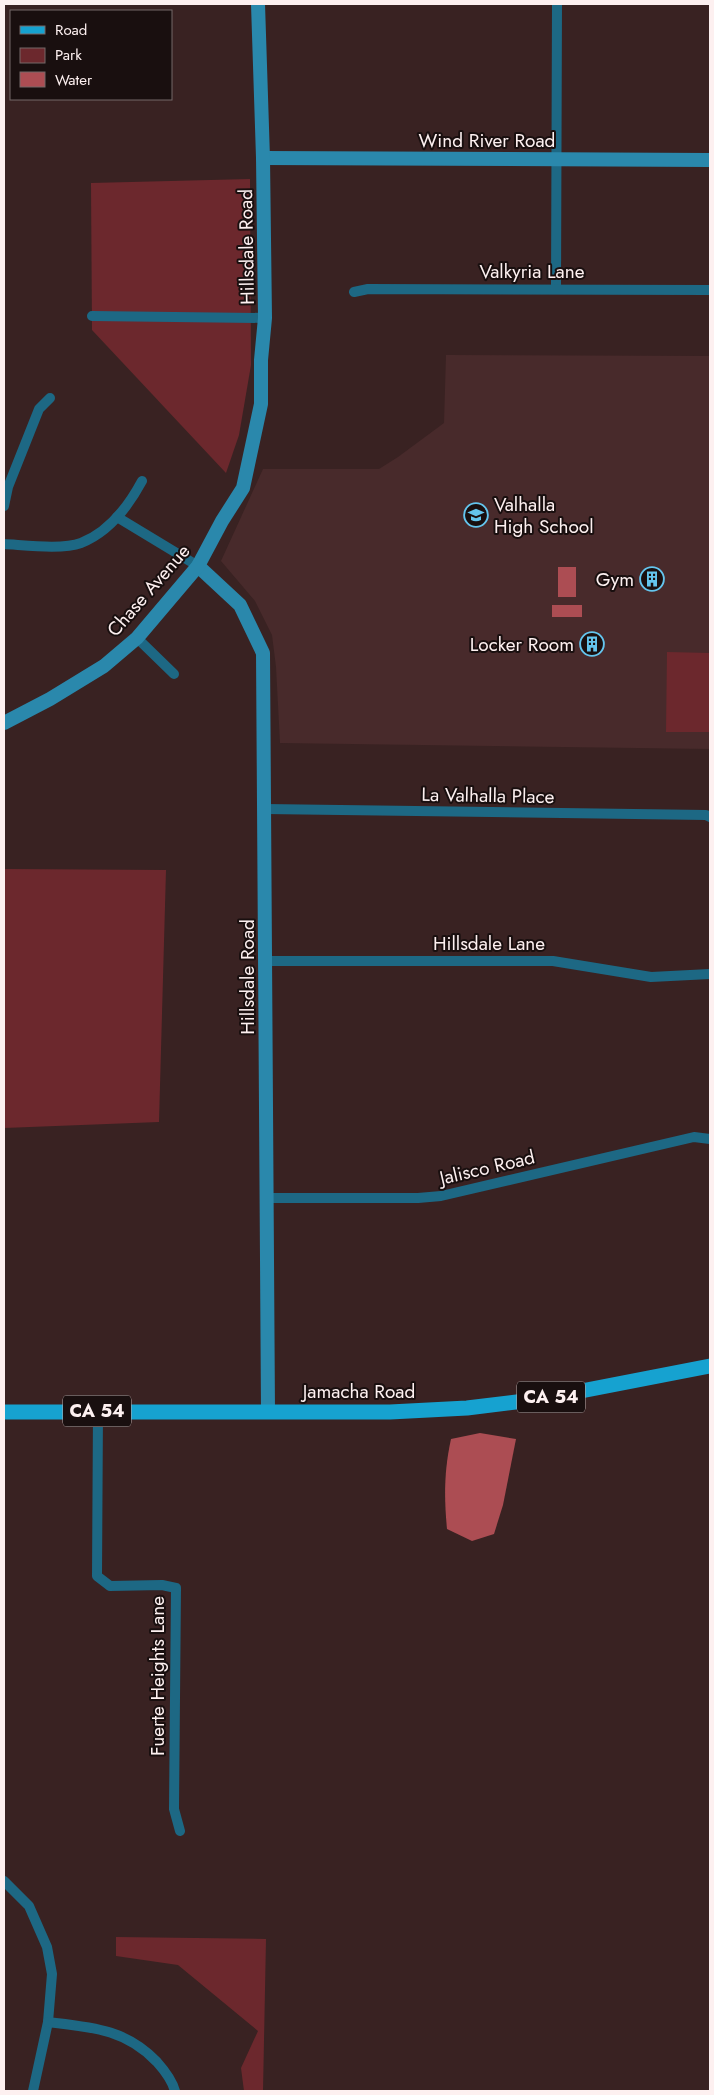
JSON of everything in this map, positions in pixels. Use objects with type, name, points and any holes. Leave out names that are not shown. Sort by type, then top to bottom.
[{"type":"main road","name":"Jamacha Road","points":[[4,1412],[390,1412],[468,1408],[540,1399],[710,1366]]},
{"type":"street","name":"Hillsdale Road","points":[[243,488],[261,404],[261,360],[265,318],[263,158],[258,4]]},
{"type":"street","points":[[556,289],[557,4]]},
{"type":"street","name":"Wind River Road","points":[[263,158],[710,160]]},
{"type":"street","name":"Valkyria Lane","points":[[354,292],[368,289],[710,290]]},
{"type":"street","points":[[92,316],[265,318]]},
{"type":"street","points":[[4,506],[8,487],[39,409],[50,398]]},
{"type":"street","points":[[4,544],[44,546],[79,544],[102,532],[117,517],[142,481]]},
{"type":"street","name":"Chase Avenue","points":[[4,723],[50,699],[104,666],[137,638],[198,566],[222,521],[243,488]]},
{"type":"street","points":[[117,517],[198,566]]},
{"type":"street","name":"Hillsdale Road","points":[[198,566],[240,605],[263,653],[268,1411]]},
{"type":"street","points":[[137,638],[174,674]]},
{"type":"street","name":"La Valhalla Place","points":[[265,809],[706,815],[710,817]]},
{"type":"street","name":"Hillsdale Lane","points":[[266,961],[552,961],[651,977],[710,974]]},
{"type":"street","name":"Jalisco Road","points":[[267,1198],[418,1198],[442,1196],[684,1139],[694,1137],[710,1139]]},
{"type":"street","name":"Fuerte Heights Lane","points":[[98,1411],[98,1576],[110,1586],[162,1585],[176,1588],[174,1809],[180,1831]]},
{"type":"street","points":[[4,1881],[29,1906],[47,1947],[52,1974],[48,2022],[33,2091]]},
{"type":"street","points":[[48,2022],[101,2029],[125,2038],[154,2058],[168,2077],[175,2091]]},
{"type":"shaded area","name":"Valhalla High School","points":[[446,355],[710,356],[710,749],[280,743],[276,667],[272,635],[255,601],[221,561],[263,469],[379,469],[444,423]]},
{"type":"green space","points":[[250,179],[251,365],[239,435],[226,473],[92,330],[91,183]]},
{"type":"green space","points":[[667,652],[710,653],[710,732],[666,732]]},
{"type":"green space","points":[[4,869],[166,870],[159,1122],[4,1128]]},
{"type":"green space","points":[[116,1937],[266,1939],[263,2091],[244,2091],[241,2068],[258,2031],[178,1965],[116,1956]]},
{"type":"water","points":[[558,567],[576,567],[576,597],[558,597]]},
{"type":"water","points":[[552,605],[582,605],[582,617],[552,617]]},
{"type":"water","points":[[480,1433],[516,1439],[503,1505],[494,1534],[472,1541],[447,1529],[446,1473],[451,1439]]},
{"type":"place","name":"Valhalla High School","points":[[476,515]]},
{"type":"place","name":"Gym","points":[[652,579]]},
{"type":"place","name":"Locker Room","points":[[592,644]]}]
